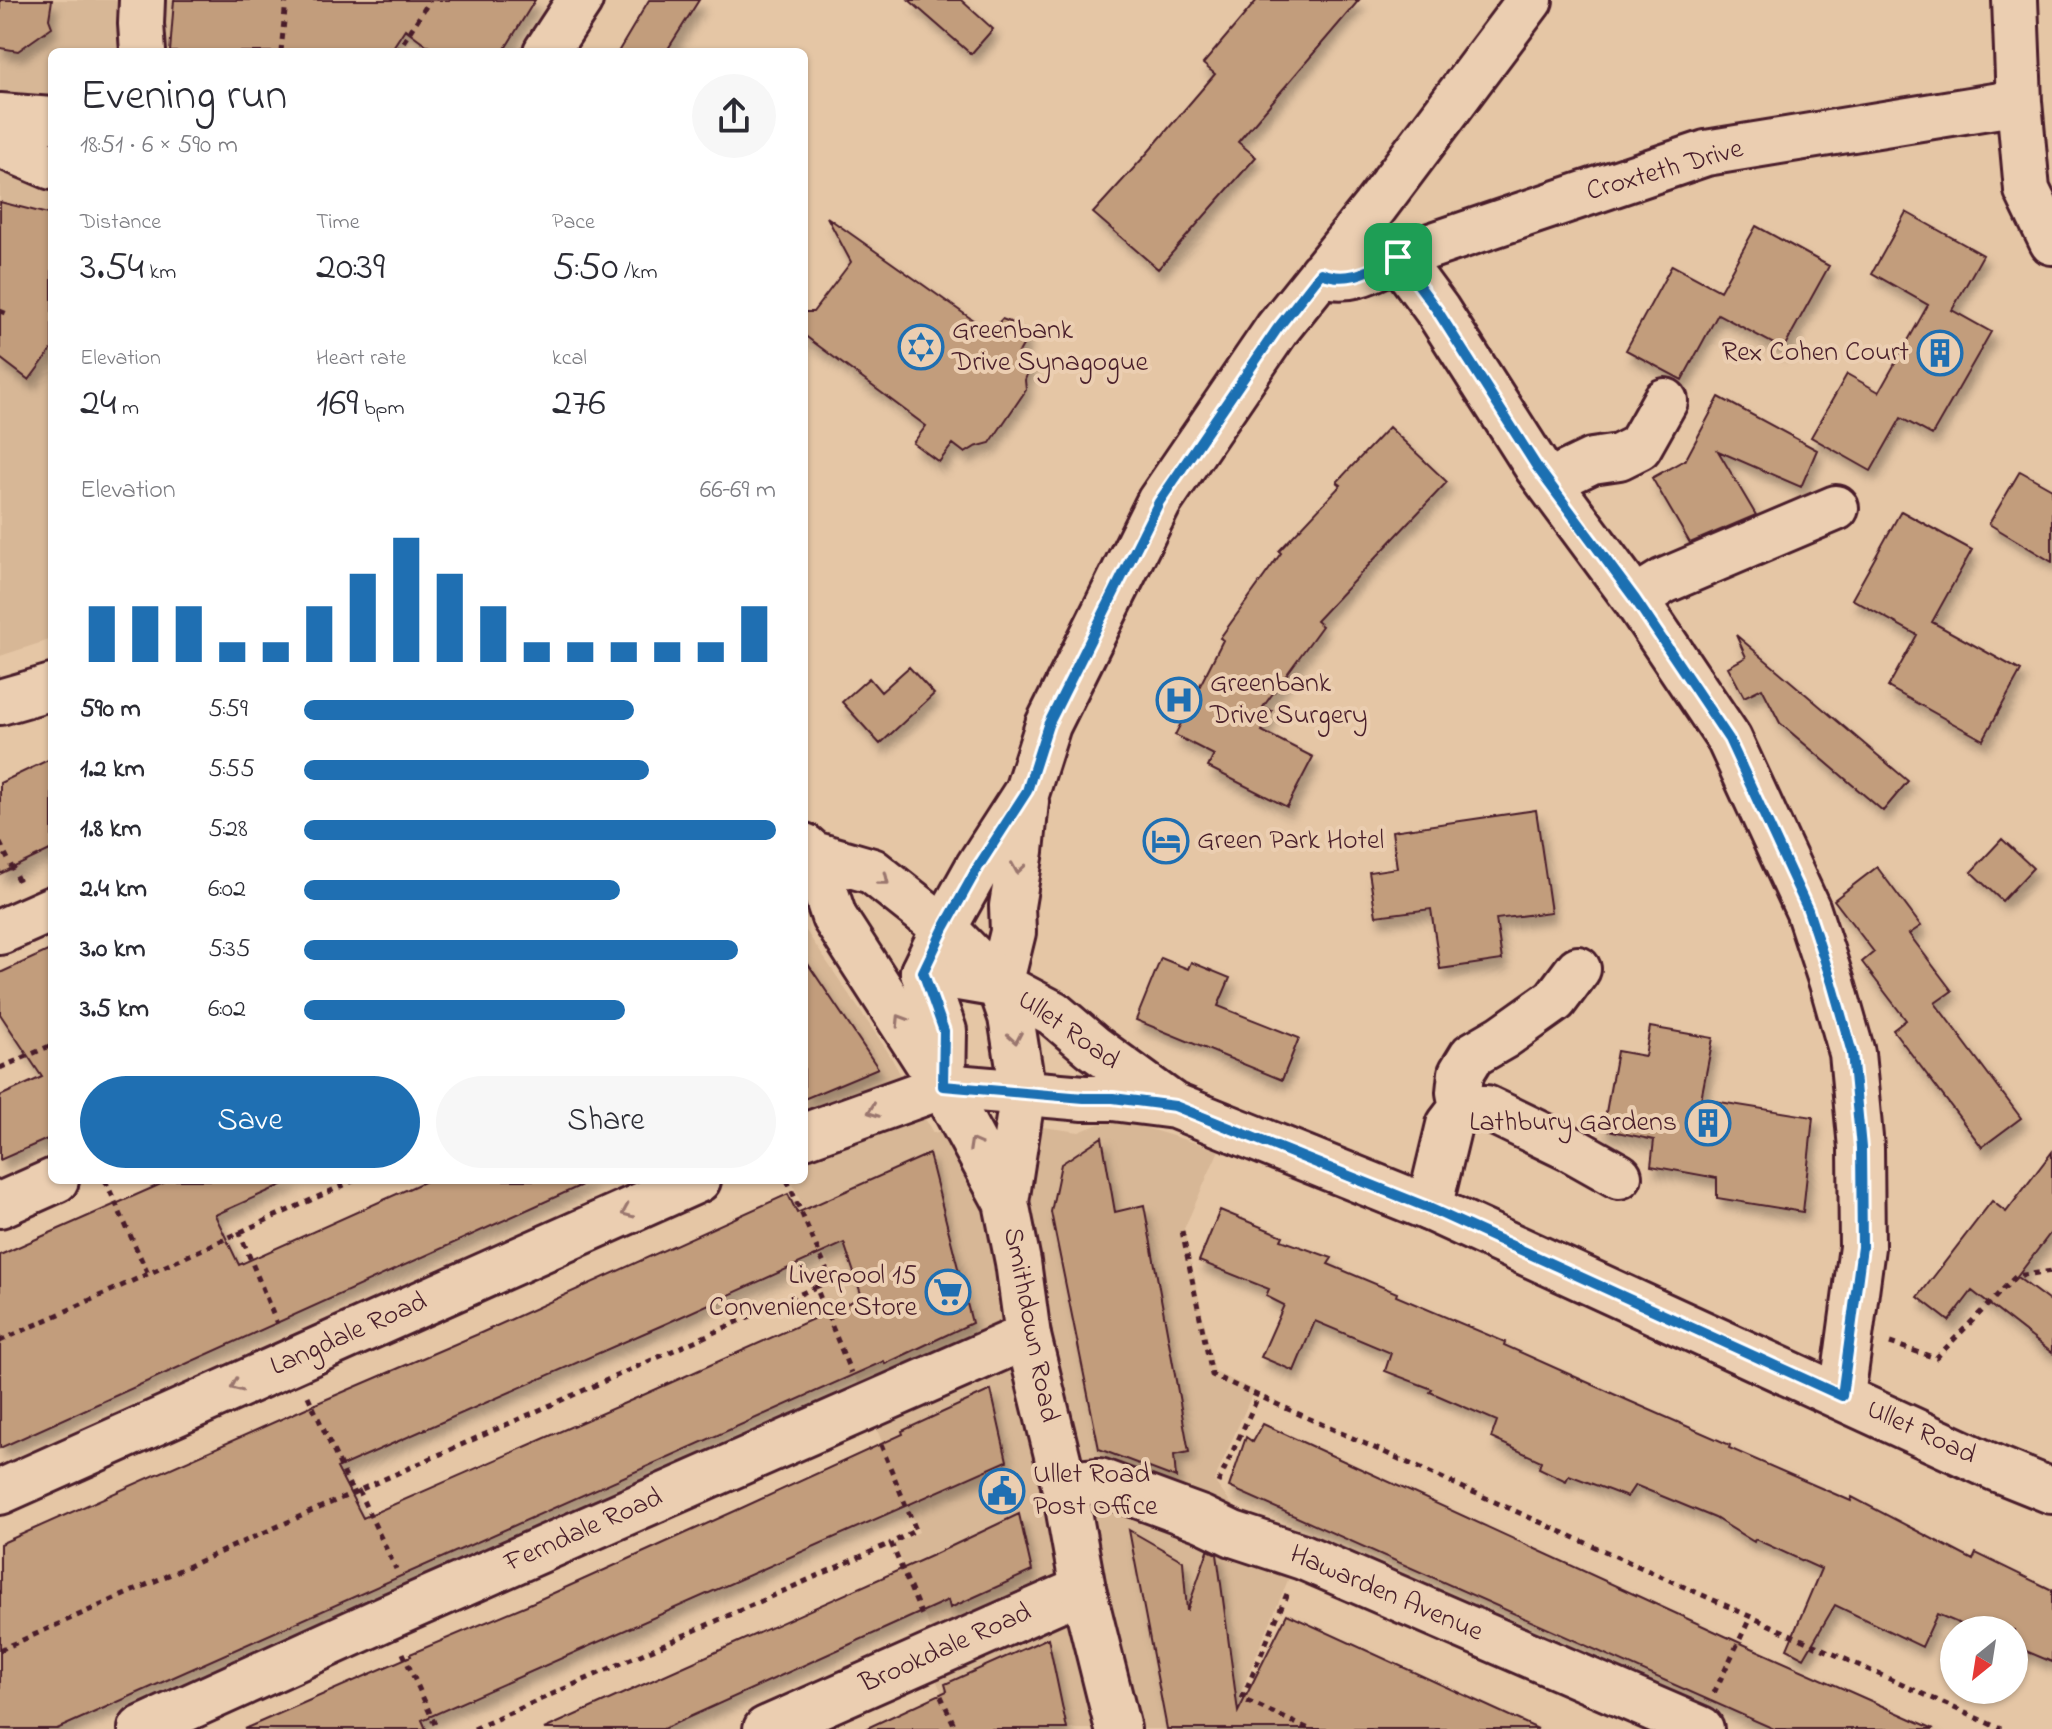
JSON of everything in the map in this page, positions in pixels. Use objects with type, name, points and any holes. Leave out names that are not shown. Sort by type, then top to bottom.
[{"type":"main road","points":[[549,48],[580,0]]},
{"type":"main road","points":[[808,1135],[943,1086],[944,1031],[923,972],[978,867],[1027,791],[1048,725],[1159,502],[1277,329],[1374,208],[1530,0]]},
{"type":"main road","points":[[2015,0],[2019,102],[2027,190],[2052,242]]},
{"type":"main road","name":"Croxteth Drive","points":[[1321,273],[1333,278],[1347,278],[1398,257],[1706,153],[2019,102]]},
{"type":"main road","points":[[0,116],[48,120]]},
{"type":"main road","points":[[0,145],[48,165]]},
{"type":"main road","points":[[1398,257],[1437,310],[1548,482],[1635,599],[1729,739],[1808,910],[1852,1053],[1861,1148],[1862,1247],[1842,1396]]},
{"type":"main road","points":[[1548,482],[1592,461],[1619,457],[1639,447],[1665,401]]},
{"type":"main road","points":[[1635,599],[1664,581],[1836,508]]},
{"type":"main road","points":[[0,702],[48,688]]},
{"type":"main road","name":"Ullet Road","points":[[1000,985],[1013,932],[1012,906],[1027,791]]},
{"type":"main road","name":"Smithdown Road","points":[[808,850],[872,871],[944,928],[1000,985],[1011,1017],[1023,1092],[1006,1202]]},
{"type":"main road","name":"Smithdown Road","points":[[808,850],[834,917],[943,1086],[1006,1202],[1028,1336],[1064,1484],[1083,1589],[1118,1729]]},
{"type":"main road","points":[[0,932],[48,911]]},
{"type":"main road","points":[[1429,1208],[1449,1125],[1462,1108],[1459,1092],[1461,1073],[1472,1055],[1555,1000],[1578,969]]},
{"type":"main road","name":"Ullet Road","points":[[923,972],[1000,985],[1053,1013],[1093,1047],[1175,1106],[1429,1208],[1995,1468],[2052,1491]]},
{"type":"main road","name":"Ullet Road","points":[[943,1086],[1113,1098],[1175,1106]]},
{"type":"main road","points":[[1462,1108],[1486,1108],[1619,1176]]},
{"type":"main road","points":[[0,1205],[48,1184]]},
{"type":"main road","name":"Langdale Road","points":[[0,1492],[689,1184]]},
{"type":"main road","name":"Ferndale Road","points":[[141,1729],[1028,1336]]},
{"type":"main road","name":"Hawarden Avenue","points":[[1064,1484],[1099,1481],[1202,1519],[1233,1534],[1303,1557],[1700,1728]]},
{"type":"main road","name":"Brookdale Road","points":[[766,1729],[1083,1589]]},
{"type":"path","points":[[281,48],[286,0]]},
{"type":"path","points":[[400,48],[430,0]]},
{"type":"path","points":[[0,311],[10,315]]},
{"type":"path","points":[[0,1068],[48,1047]]},
{"type":"path","points":[[107,1184],[148,1274]]},
{"type":"path","points":[[0,1341],[346,1184]]},
{"type":"path","points":[[0,1650],[831,1280],[789,1184]]},
{"type":"path","points":[[1182,1231],[1212,1375],[2001,1729]]},
{"type":"path","points":[[1851,1330],[1936,1358],[2016,1276],[2052,1271]]},
{"type":"path","points":[[474,1729],[916,1530],[816,1287]]},
{"type":"path","points":[[1202,1519],[1258,1397]]},
{"type":"path","points":[[358,1490],[401,1612],[437,1729]]},
{"type":"path","points":[[891,1543],[937,1652]]},
{"type":"path","points":[[1303,1557],[1242,1699],[1309,1729]]},
{"type":"path","points":[[1700,1728],[1750,1618]]},
{"type":"shaded area","points":[[0,0],[279,0],[275,48],[48,48],[48,640],[0,656]]},
{"type":"shaded area","points":[[808,934],[888,1052],[933,1133],[992,1120],[1079,1132],[1099,1124],[1123,1121],[1219,1150],[1184,1229],[1215,1372],[1254,1390],[1214,1481],[1288,1580],[1239,1696],[1241,1703],[1302,1729],[957,1729],[932,1670],[934,1638],[894,1544],[919,1532],[819,1288],[835,1279],[793,1184],[808,1184]]},
{"type":"building","points":[[0,0],[52,0],[49,19],[52,27],[18,51],[0,48]]},
{"type":"building","points":[[174,0],[535,0],[505,48],[431,48],[405,29],[393,48],[170,48]]},
{"type":"building","points":[[649,0],[699,0],[669,48],[620,48]]},
{"type":"building","points":[[909,0],[961,0],[993,29],[971,54]]},
{"type":"building","points":[[1257,0],[1359,0],[1238,142],[1256,157],[1158,269],[1093,213],[1215,74],[1203,64]]},
{"type":"building","points":[[0,202],[48,214],[48,354],[29,380],[0,358]]},
{"type":"building","name":"Rex Cohen Court","points":[[1906,212],[1983,255],[1952,310],[1991,332],[1932,435],[1901,418],[1871,471],[1811,437],[1847,374],[1879,392],[1928,305],[1872,273]]},
{"type":"building","name":"Greenbank Drive Synagogue","points":[[827,217],[990,332],[1002,319],[1016,324],[1023,332],[1026,340],[1018,354],[1031,363],[1025,380],[1026,390],[990,443],[965,453],[953,444],[939,462],[913,443],[926,426],[808,338],[808,312],[813,312],[851,262]]},
{"type":"building","name":"Rex Cohen Court","points":[[1756,226],[1829,266],[1783,349],[1718,314],[1682,380],[1626,350],[1672,265],[1720,291]]},
{"type":"building","points":[[1719,397],[1817,450],[1801,487],[1718,451],[1756,515],[1690,543],[1652,478],[1686,459]]},
{"type":"building","points":[[1389,427],[1447,482],[1316,621],[1322,626],[1263,707],[1272,711],[1262,731],[1313,757],[1287,807],[1208,767],[1214,755],[1175,735],[1223,640],[1220,638],[1281,553],[1279,551],[1341,485],[1337,482]]},
{"type":"building","points":[[2020,471],[2052,489],[2052,562],[1989,524]]},
{"type":"building","points":[[1901,511],[1972,550],[1932,622],[2021,671],[1983,740],[1888,687],[1917,635],[1852,599]]},
{"type":"building","points":[[1736,635],[1908,781],[1883,811],[1780,723],[1762,688],[1744,697],[1728,667],[1746,657]]},
{"type":"building","points":[[909,667],[934,694],[880,744],[842,702],[869,678],[881,692]]},
{"type":"building","points":[[48,760],[48,851],[0,874],[0,783]]},
{"type":"building","points":[[1536,810],[1551,912],[1496,919],[1502,960],[1440,969],[1431,909],[1376,916],[1369,872],[1397,868],[1392,831]]},
{"type":"building","points":[[2002,839],[2033,868],[2002,901],[1971,872]]},
{"type":"building","points":[[1877,867],[1921,926],[1909,934],[1952,991],[1935,1003],[2021,1118],[1982,1147],[1893,1030],[1906,1020],[1862,962],[1874,952],[1834,900]]},
{"type":"building","points":[[48,951],[48,1139],[0,1160],[0,1096],[42,1077],[0,1014],[0,973]]},
{"type":"building","points":[[1161,958],[1188,969],[1191,962],[1230,978],[1218,1006],[1299,1038],[1282,1080],[1136,1020]]},
{"type":"building","points":[[808,964],[878,1068],[808,1097]]},
{"type":"building","name":"Lathbury Gardens","points":[[1650,1027],[1713,1038],[1701,1099],[1813,1117],[1803,1212],[1717,1198],[1717,1178],[1651,1166],[1654,1140],[1603,1129],[1617,1051],[1645,1056]]},
{"type":"building","points":[[1102,1137],[1115,1212],[1144,1205],[1189,1452],[1174,1455],[1176,1478],[1099,1449],[1051,1212],[1061,1164]]},
{"type":"building","points":[[2052,1152],[2052,1231],[2017,1277],[2052,1303],[2052,1353],[1972,1291],[1949,1321],[1918,1297],[1992,1201],[2006,1212]]},
{"type":"building","points":[[929,1154],[972,1323],[57,1729],[0,1729],[0,1544],[788,1194],[797,1213]],"holes":[[[844,1243],[862,1297],[363,1518],[337,1468]]]},
{"type":"building","points":[[161,1184],[284,1184],[215,1215],[239,1265],[419,1184],[584,1184],[0,1448],[0,1255]]},
{"type":"building","points":[[1220,1210],[1283,1236],[1281,1240],[1332,1258],[1328,1264],[1730,1445],[1729,1448],[1851,1501],[1852,1497],[1973,1560],[1976,1553],[2052,1590],[2052,1662],[2028,1652],[2028,1616],[1937,1614],[1922,1647],[1835,1605],[1804,1658],[1787,1649],[1821,1569],[1755,1539],[1754,1542],[1715,1518],[1635,1485],[1627,1497],[1569,1475],[1566,1481],[1539,1468],[1541,1461],[1491,1438],[1497,1421],[1430,1392],[1432,1389],[1385,1371],[1391,1353],[1315,1321],[1294,1371],[1261,1357],[1284,1305],[1266,1296],[1269,1289],[1199,1261]]},
{"type":"building","points":[[991,1390],[1007,1461],[422,1720],[426,1729],[244,1729],[735,1511]]},
{"type":"building","points":[[1263,1424],[1934,1729],[1774,1729],[1229,1487],[1246,1437],[1253,1442]]},
{"type":"building","points":[[1019,1514],[1032,1571],[950,1608],[948,1600],[663,1729],[544,1729],[935,1554]]},
{"type":"building","points":[[1129,1530],[1183,1561],[1187,1611],[1208,1550],[1217,1554],[1238,1712],[1287,1614],[1538,1729],[1167,1729]]},
{"type":"building","points":[[1048,1638],[1067,1729],[865,1729],[947,1691],[945,1684]]},
{"type":"place","name":"Greenbank Drive Synagogue","points":[[921,347]]},
{"type":"place","name":"Rex Cohen Court","points":[[1940,353]]},
{"type":"place","name":"Greenbank Drive Surgery","points":[[1179,700]]},
{"type":"place","name":"Green Park Hotel","points":[[1166,841]]},
{"type":"place","name":"Lathbury Gardens","points":[[1708,1123]]},
{"type":"place","name":"Liverpool 15 Convenience Store","points":[[948,1292]]},
{"type":"place","name":"Ullet Road Post Office","points":[[1002,1491]]},
{"type":"route","points":[[1398,257],[1437,310],[1537,467],[1635,599],[1729,739],[1808,910],[1852,1053],[1861,1148],[1862,1247],[1842,1396],[1429,1208],[1175,1106],[1113,1098],[943,1086],[944,1031],[923,972],[978,867],[1027,791],[1048,725],[1159,502],[1277,329],[1321,273],[1333,278],[1347,278],[1398,257]]}]
